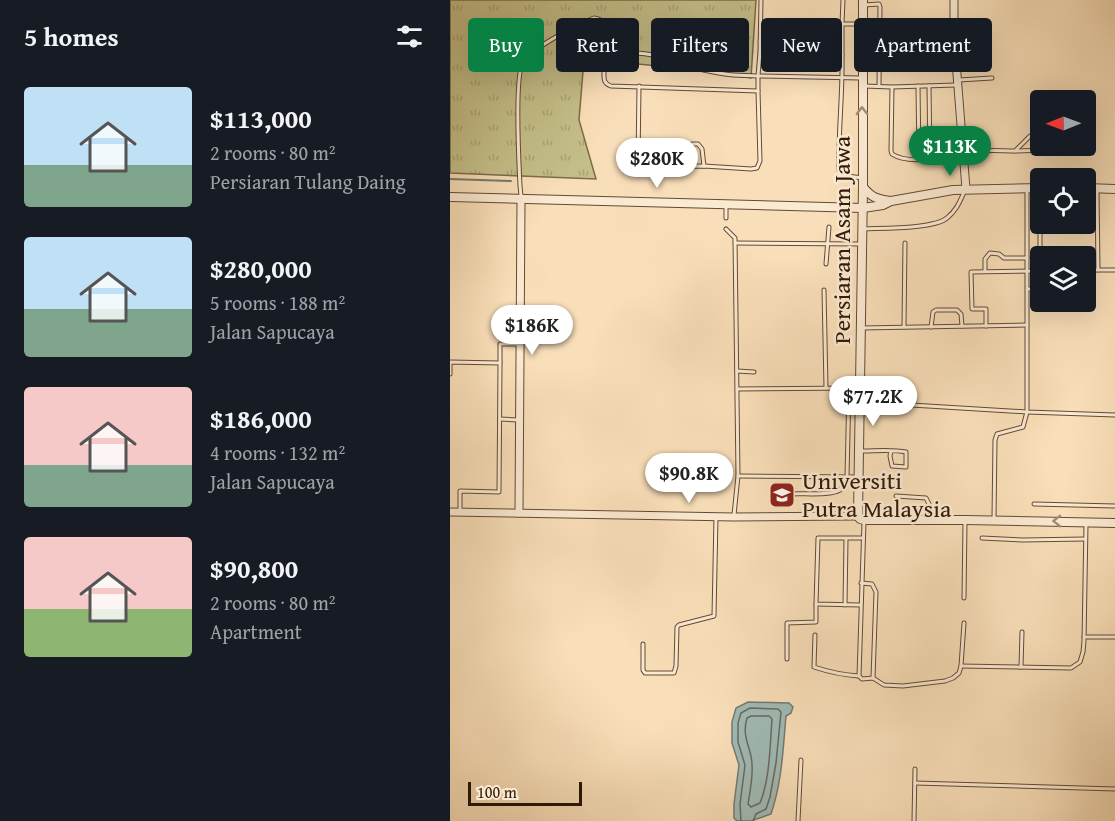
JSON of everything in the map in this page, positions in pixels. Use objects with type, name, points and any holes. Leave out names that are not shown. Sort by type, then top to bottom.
[{"type":"street","points":[[954,0],[954,36],[966,189]]},
{"type":"street","name":"Persiaran Asam Jawa","points":[[863,2],[863,18]]},
{"type":"street","name":"Persiaran Asam Jawa","points":[[861,518],[859,452],[863,208],[862,72]]},
{"type":"street","points":[[863,182],[870,195],[876,199],[891,201]]},
{"type":"street","points":[[450,197],[863,208],[953,190],[1027,188]]},
{"type":"street","points":[[1097,189],[1115,189]]},
{"type":"street","points":[[519,513],[521,199]]},
{"type":"street","points":[[450,512],[1115,523]]},
{"type":"lane","points":[[639,86],[638,163],[641,168],[704,166],[757,168],[760,161],[758,75],[760,0]]},
{"type":"lane","points":[[843,0],[842,24],[854,24]]},
{"type":"lane","points":[[863,2],[879,4],[880,7],[879,86]]},
{"type":"lane","points":[[521,199],[518,99],[520,68],[528,56],[564,32],[594,18],[605,22],[617,44],[623,50],[649,54],[682,65],[727,75],[843,78],[891,87],[929,86],[992,78]]},
{"type":"lane","points":[[842,54],[839,170],[863,182]]},
{"type":"lane","points":[[604,72],[604,81],[611,86],[758,91]]},
{"type":"lane","points":[[918,86],[919,159]]},
{"type":"lane","points":[[929,86],[930,159]]},
{"type":"lane","points":[[891,87],[893,156],[908,159],[941,159],[980,151],[1030,151]]},
{"type":"lane","points":[[1015,151],[1030,136]]},
{"type":"lane","points":[[669,167],[674,146],[681,144]]},
{"type":"lane","points":[[692,144],[698,144],[702,149],[704,166]]},
{"type":"lane","points":[[994,520],[995,440],[997,434],[1023,427],[1027,412],[1027,188]]},
{"type":"lane","points":[[862,229],[925,225],[943,221],[957,208],[966,189]]},
{"type":"lane","points":[[1097,189],[1098,270],[1115,270]]},
{"type":"lane","points":[[726,204],[726,218]]},
{"type":"lane","points":[[1040,246],[1040,224],[1097,225]]},
{"type":"lane","points":[[826,264],[829,227]]},
{"type":"lane","points":[[726,229],[735,238],[738,476],[734,517]]},
{"type":"lane","points":[[735,243],[862,244]]},
{"type":"lane","points":[[904,327],[905,243]]},
{"type":"lane","points":[[985,271],[985,259],[990,253],[999,254],[1004,258],[1027,258]]},
{"type":"lane","points":[[986,326],[986,309],[972,309],[971,272],[1027,271]]},
{"type":"lane","points":[[824,290],[826,388]]},
{"type":"lane","points":[[932,327],[933,312],[936,310],[957,310],[961,314],[962,326]]},
{"type":"lane","points":[[861,328],[1027,325]]},
{"type":"lane","points":[[460,512],[460,491],[499,492],[500,344],[520,344]]},
{"type":"lane","points":[[450,374],[450,362],[500,363]]},
{"type":"lane","points":[[737,371],[754,372]]},
{"type":"lane","points":[[791,494],[833,493],[846,484],[849,388]]},
{"type":"lane","points":[[736,389],[860,388]]},
{"type":"lane","points":[[860,402],[1115,415]]},
{"type":"lane","points":[[500,420],[520,420]]},
{"type":"lane","points":[[859,452],[891,451],[906,452],[906,467],[892,466],[891,451]]},
{"type":"lane","points":[[738,476],[859,477]]},
{"type":"lane","points":[[896,495],[926,498],[932,508],[934,520]]},
{"type":"lane","points":[[1034,504],[1115,506]]},
{"type":"lane","points":[[643,644],[645,673],[674,673],[677,627],[714,616],[716,516]]},
{"type":"lane","points":[[859,675],[863,538],[861,518]]},
{"type":"lane","points":[[964,598],[965,520]]},
{"type":"lane","points":[[961,666],[1071,668],[1080,662],[1084,637],[1086,522]]},
{"type":"lane","points":[[787,659],[787,623],[816,622],[818,538],[863,538]]},
{"type":"lane","points":[[982,538],[1023,540],[1086,538]]},
{"type":"lane","points":[[845,605],[846,539]]},
{"type":"lane","points":[[861,583],[872,584],[876,592],[873,678]]},
{"type":"lane","points":[[816,604],[860,605]]},
{"type":"lane","points":[[815,635],[814,667],[831,673],[859,675],[862,679],[873,678],[884,685],[903,686],[945,681],[959,673],[964,623]]},
{"type":"lane","points":[[1021,667],[1022,632]]},
{"type":"lane","points":[[1084,637],[1115,637]]},
{"type":"lane","points":[[798,821],[801,760]]},
{"type":"lane","points":[[914,821],[915,769]]},
{"type":"lane","points":[[915,783],[1115,789]]},
{"type":"green space","points":[[450,0],[756,0],[751,78],[707,72],[749,72],[749,18],[651,18],[651,65],[639,64],[639,18],[556,18],[556,72],[583,72],[579,120],[596,179],[450,173]]},
{"type":"water","points":[[748,702],[789,703],[793,707],[791,713],[786,716],[780,778],[771,814],[751,821],[737,821],[734,818],[734,804],[739,765],[732,743],[732,722],[736,708]]},
{"type":"waterway","points":[[450,179],[511,181]]},
{"type":"place","name":"Universiti Putra Malaysia","points":[[782,495]]}]
